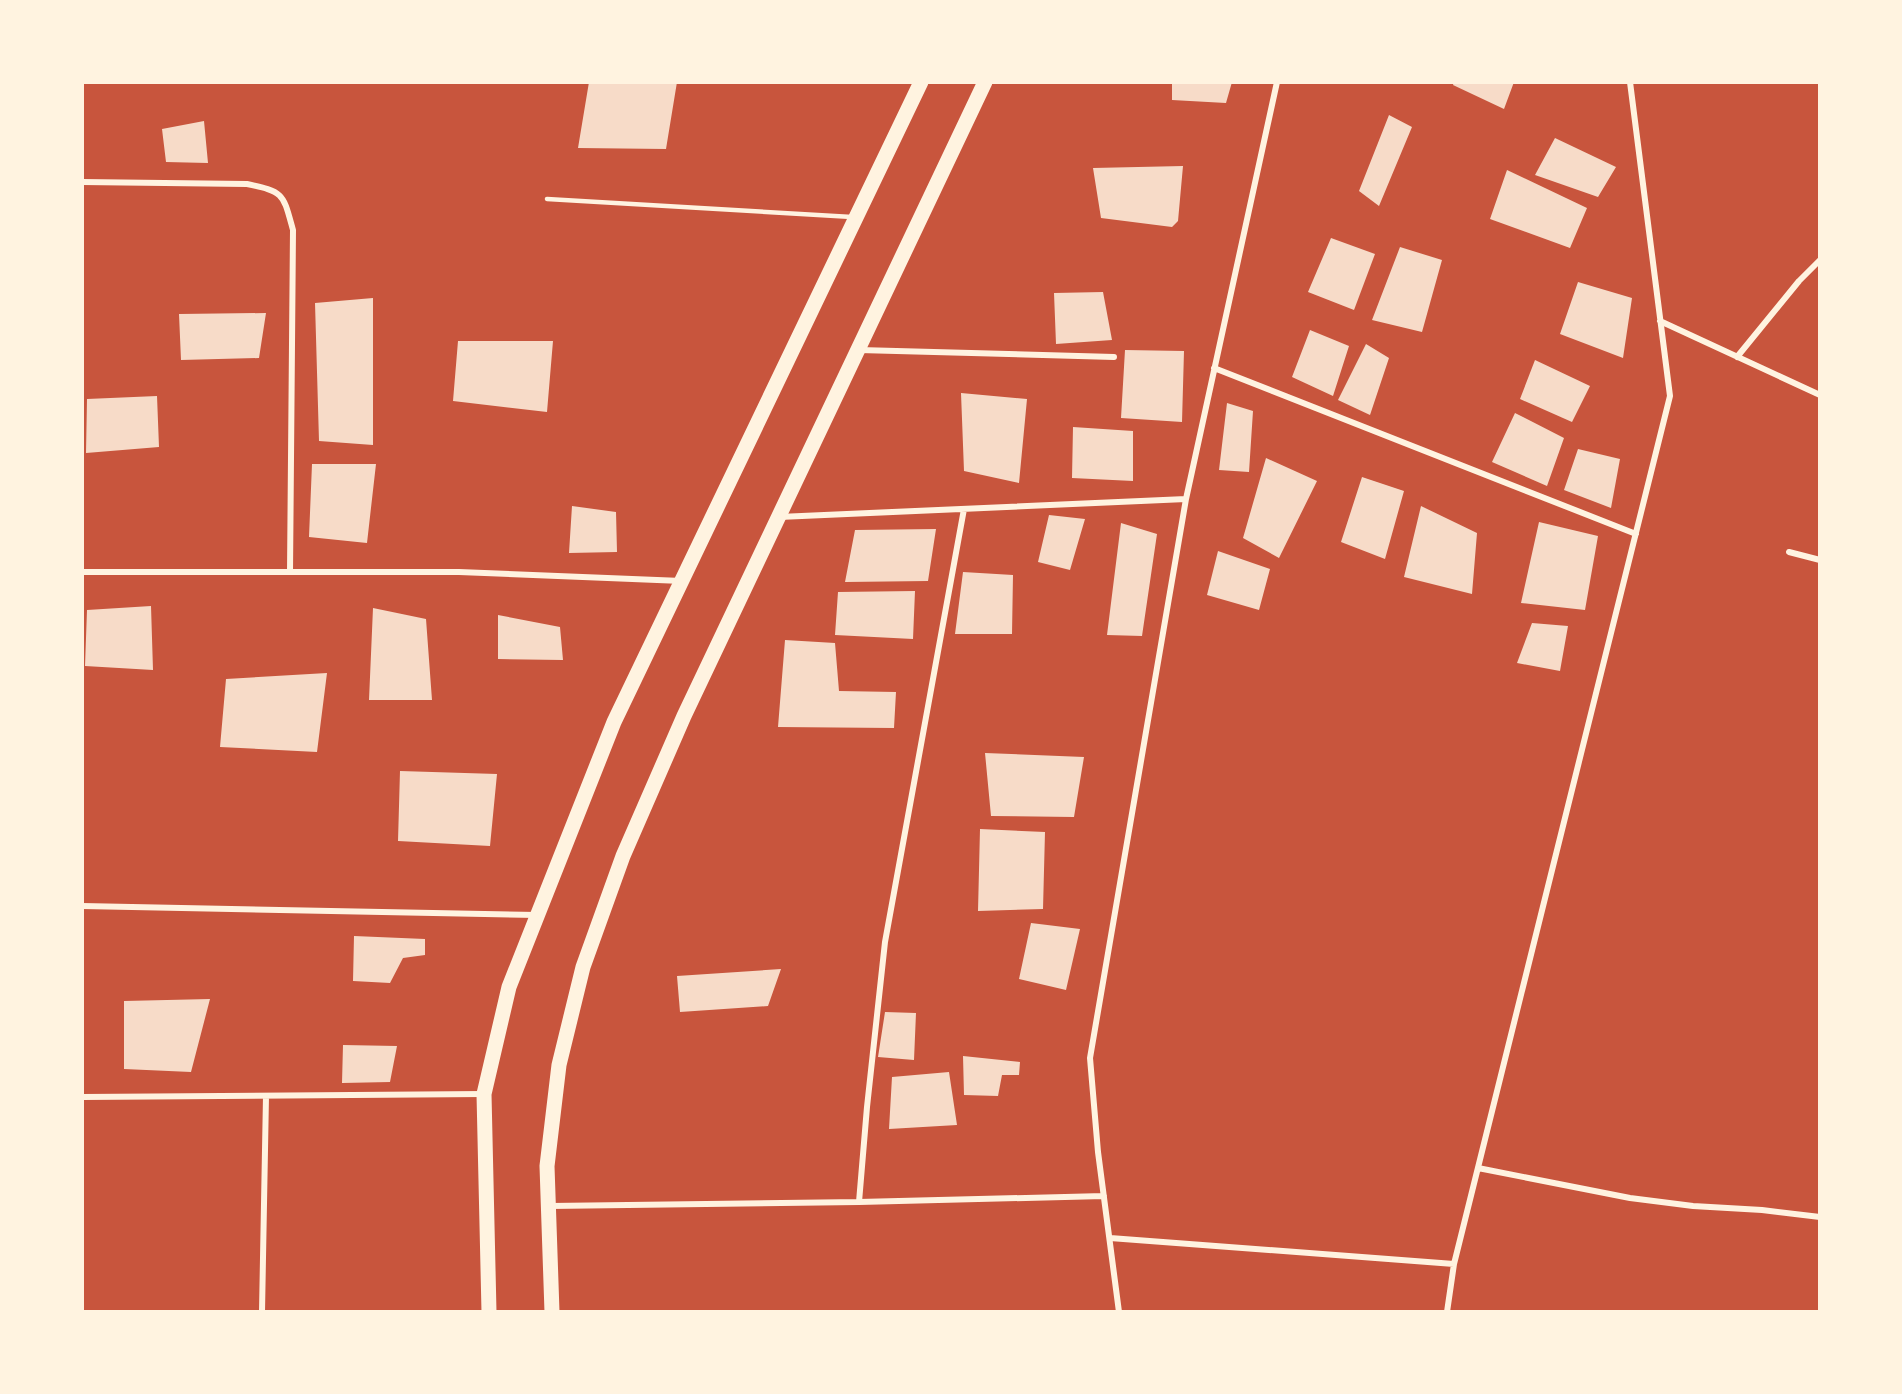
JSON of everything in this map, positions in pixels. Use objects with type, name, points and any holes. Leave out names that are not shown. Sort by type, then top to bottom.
[{"type":"main road","points":[[489,1311],[483,1094],[509,987],[614,722],[921,82]]},
{"type":"main road","points":[[552,1311],[547,1166],[559,1065],[583,967],[622,856],[684,716],[985,82]]},
{"type":"street","points":[[1119,1311],[1098,1152],[1090,1058],[1186,499],[1277,82]]},
{"type":"street","points":[[1447,1311],[1454,1264],[1670,396],[1630,82]]},
{"type":"street","points":[[82,182],[247,184],[273,189],[285,201],[293,230],[290,572]]},
{"type":"street","points":[[1737,357],[1798,281],[1820,260]]},
{"type":"street","points":[[1660,321],[1820,395]]},
{"type":"street","points":[[858,350],[1113,357]]},
{"type":"street","points":[[1214,368],[1636,534]]},
{"type":"street","points":[[779,517],[1186,499]]},
{"type":"street","points":[[859,1202],[885,942],[964,509]]},
{"type":"street","points":[[1790,552],[1820,560]]},
{"type":"street","points":[[82,572],[459,572],[682,581]]},
{"type":"street","points":[[82,906],[537,915]]},
{"type":"street","points":[[82,1097],[483,1094]]},
{"type":"street","points":[[262,1311],[266,1096]]},
{"type":"street","points":[[1478,1168],[1630,1197],[1693,1206],[1762,1210],[1820,1217]]},
{"type":"street","points":[[549,1206],[1104,1196]]},
{"type":"street","points":[[1110,1238],[1454,1264]]},
{"type":"lane","points":[[546,199],[857,217]]},
{"type":"building","points":[[589,82],[677,82],[666,149],[578,148]]},
{"type":"building","points":[[1172,82],[1232,82],[1226,103],[1172,100]]},
{"type":"building","points":[[1454,82],[1514,82],[1504,109],[1453,85]]},
{"type":"building","points":[[1389,115],[1412,127],[1379,206],[1359,191]]},
{"type":"building","points":[[204,121],[208,163],[166,162],[162,129]]},
{"type":"building","points":[[1555,138],[1616,167],[1598,197],[1535,175]]},
{"type":"building","points":[[1183,166],[1178,221],[1172,227],[1101,218],[1093,168]]},
{"type":"building","points":[[1507,170],[1587,208],[1570,248],[1490,219]]},
{"type":"building","points":[[1331,238],[1375,254],[1354,310],[1308,292]]},
{"type":"building","points":[[1400,247],[1442,260],[1422,332],[1372,320]]},
{"type":"building","points":[[1578,282],[1632,298],[1623,358],[1560,334]]},
{"type":"building","points":[[1103,292],[1112,340],[1056,344],[1054,293]]},
{"type":"building","points":[[373,298],[373,445],[319,441],[315,303]]},
{"type":"building","points":[[266,313],[259,358],[181,360],[179,314]]},
{"type":"building","points":[[1310,330],[1349,346],[1333,396],[1292,377]]},
{"type":"building","points":[[458,341],[553,341],[547,412],[453,401]]},
{"type":"building","points":[[1366,344],[1389,358],[1370,415],[1338,400]]},
{"type":"building","points":[[1125,350],[1184,351],[1182,422],[1121,418]]},
{"type":"building","points":[[1535,360],[1590,386],[1572,422],[1520,399]]},
{"type":"building","points":[[961,393],[1027,399],[1019,483],[964,471]]},
{"type":"building","points":[[157,396],[159,447],[86,453],[87,399]]},
{"type":"building","points":[[1227,403],[1253,411],[1249,472],[1219,470]]},
{"type":"building","points":[[1515,413],[1564,438],[1547,486],[1492,462]]},
{"type":"building","points":[[1073,427],[1133,431],[1133,481],[1072,478]]},
{"type":"building","points":[[1578,449],[1620,459],[1611,508],[1564,490]]},
{"type":"building","points":[[1266,458],[1317,481],[1279,558],[1243,538]]},
{"type":"building","points":[[312,464],[376,464],[367,543],[309,537]]},
{"type":"building","points":[[1362,477],[1404,491],[1385,559],[1341,542]]},
{"type":"building","points":[[572,506],[616,512],[617,552],[569,553]]},
{"type":"building","points":[[1421,506],[1477,533],[1472,594],[1404,577]]},
{"type":"building","points":[[1049,515],[1085,519],[1070,570],[1038,562]]},
{"type":"building","points":[[1539,522],[1598,536],[1585,610],[1521,603]]},
{"type":"building","points":[[1121,523],[1157,534],[1142,636],[1107,635]]},
{"type":"building","points":[[936,529],[928,581],[845,582],[855,530]]},
{"type":"building","points":[[1218,551],[1270,569],[1259,610],[1207,595]]},
{"type":"building","points":[[963,572],[1013,575],[1012,634],[955,634]]},
{"type":"building","points":[[915,591],[913,639],[835,635],[838,592]]},
{"type":"building","points":[[151,606],[153,670],[85,666],[87,610]]},
{"type":"building","points":[[373,608],[426,619],[432,700],[369,700]]},
{"type":"building","points":[[498,615],[560,627],[563,660],[498,659]]},
{"type":"building","points":[[1532,623],[1568,626],[1560,671],[1517,663]]},
{"type":"building","points":[[785,640],[835,643],[839,691],[896,692],[894,728],[778,727]]},
{"type":"building","points":[[327,673],[317,752],[220,747],[226,679]]},
{"type":"building","points":[[985,753],[1084,757],[1074,817],[991,816]]},
{"type":"building","points":[[400,771],[497,774],[490,846],[398,841]]},
{"type":"building","points":[[980,829],[1045,832],[1043,909],[978,911]]},
{"type":"building","points":[[1031,923],[1080,929],[1066,990],[1019,979]]},
{"type":"building","points":[[354,936],[425,939],[425,955],[403,958],[390,983],[353,981]]},
{"type":"building","points":[[781,969],[768,1006],[680,1012],[677,976]]},
{"type":"building","points":[[210,999],[191,1072],[124,1069],[124,1001]]},
{"type":"building","points":[[885,1012],[916,1013],[914,1060],[878,1057]]},
{"type":"building","points":[[343,1045],[397,1046],[390,1082],[342,1083]]},
{"type":"building","points":[[963,1056],[1020,1062],[1019,1075],[1002,1075],[998,1096],[964,1095]]},
{"type":"building","points":[[949,1072],[957,1125],[889,1129],[892,1077]]}]
